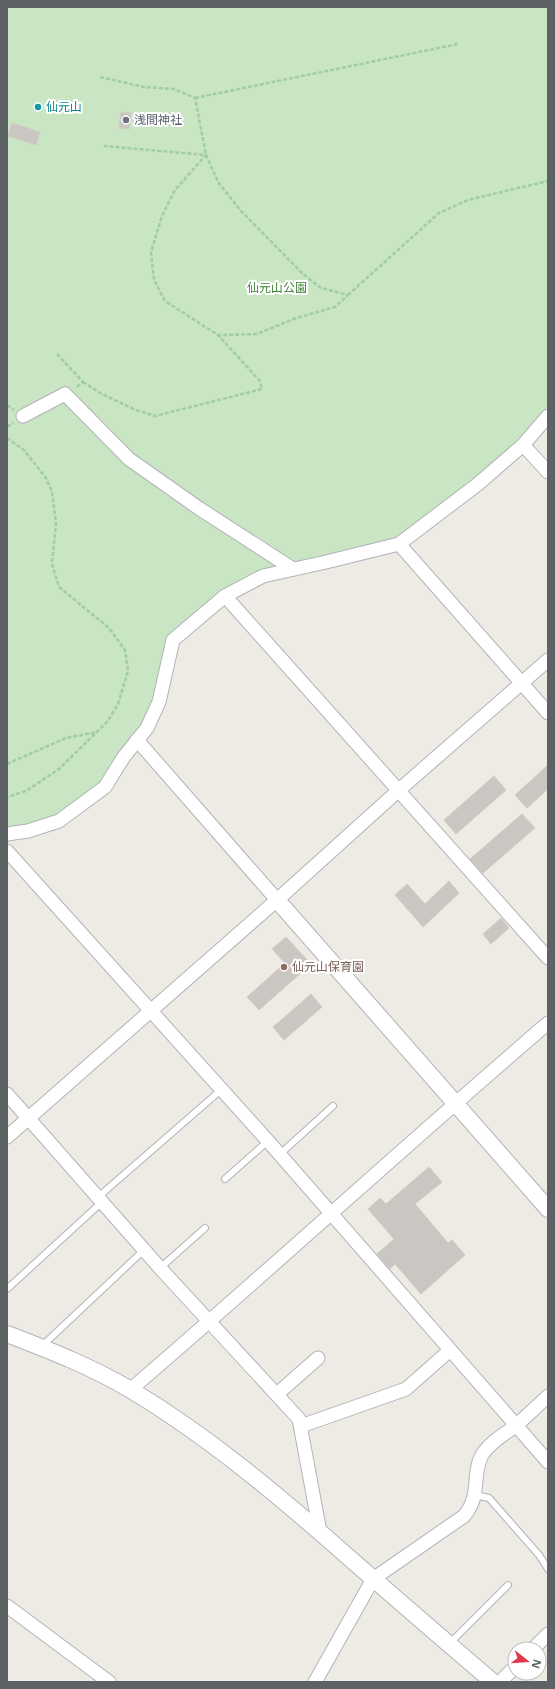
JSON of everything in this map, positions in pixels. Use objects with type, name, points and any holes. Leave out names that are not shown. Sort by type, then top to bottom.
[{"type":"street","points":[[23,416],[65,394],[129,458],[200,509],[293,569]]},
{"type":"street","points":[[7,834],[28,831],[59,821],[105,787],[123,758],[146,728],[159,702],[173,640],[225,596],[263,576],[399,544],[478,484],[524,445],[548,416]]},
{"type":"street","points":[[524,445],[548,472]]},
{"type":"street","points":[[399,544],[548,713]]},
{"type":"street","points":[[225,596],[548,958]]},
{"type":"street","points":[[7,1137],[548,660]]},
{"type":"street","points":[[137,740],[548,1209]]},
{"type":"street","points":[[7,851],[280,1154],[449,1351],[548,1462]]},
{"type":"street","points":[[130,1390],[209,1322],[455,1102],[548,1023]]},
{"type":"street","points":[[7,1094],[160,1268],[299,1419],[320,1532]]},
{"type":"street","points":[[7,1334],[90,1368],[130,1390],[215,1446],[249,1472],[320,1532],[493,1682]]},
{"type":"street","points":[[301,1426],[406,1389],[449,1351]]},
{"type":"street","points":[[277,1394],[318,1358]]},
{"type":"street","points":[[316,1682],[373,1579],[464,1516],[471,1508],[475,1495],[478,1466],[482,1455],[488,1447],[548,1396]]},
{"type":"street","points":[[7,1606],[109,1682]]},
{"type":"lane","points":[[7,1289],[99,1200],[221,1090]]},
{"type":"lane","points":[[280,1154],[333,1106]]},
{"type":"lane","points":[[225,1179],[268,1141]]},
{"type":"lane","points":[[160,1268],[205,1228]]},
{"type":"lane","points":[[41,1347],[144,1250]]},
{"type":"lane","points":[[475,1495],[489,1498],[539,1555],[548,1569]]},
{"type":"lane","points":[[449,1644],[508,1585]]},
{"type":"path","points":[[100,77],[144,87],[174,89],[195,98],[458,44]]},
{"type":"path","points":[[195,98],[206,155],[218,182],[242,211],[303,274],[321,288],[348,295]]},
{"type":"path","points":[[104,146],[206,155]]},
{"type":"path","points":[[57,354],[83,382],[102,394],[136,410],[155,416],[262,389],[260,381],[218,335],[165,301],[154,280],[151,252],[162,216],[175,190],[206,155]]},
{"type":"path","points":[[218,335],[257,334],[296,318],[335,307],[439,213],[468,200],[548,181]]},
{"type":"path","points":[[65,394],[83,382]]},
{"type":"path","points":[[7,438],[24,450],[46,478],[52,492],[56,523],[52,564],[58,587],[109,628],[125,650],[128,671],[118,704],[108,721],[59,769],[26,791],[7,797]]},
{"type":"path","points":[[7,764],[66,738],[97,732]]},
{"type":"green space","name":"仙元山公園","points":[[7,7],[548,7],[548,411],[521,442],[473,483],[394,542],[300,564],[180,626],[155,697],[142,725],[120,750],[107,776],[93,790],[58,815],[27,826],[7,828]]},
{"type":"building","points":[[121,112],[131,113],[129,129],[119,128]]},
{"type":"building","points":[[12,123],[40,132],[36,145],[8,136]]},
{"type":"building","points":[[548,765],[548,789],[527,808],[515,795]]},
{"type":"building","points":[[494,776],[506,790],[456,834],[444,820]]},
{"type":"building","points":[[522,814],[535,828],[483,873],[470,859]]},
{"type":"building","points":[[449,881],[459,893],[423,927],[395,895],[407,884],[425,904]]},
{"type":"building","points":[[501,918],[509,928],[491,944],[483,934]]},
{"type":"building","points":[[286,937],[311,964],[259,1010],[247,997],[285,963],[272,949]]},
{"type":"building","points":[[311,994],[322,1007],[284,1040],[273,1027]]},
{"type":"building","points":[[429,1167],[442,1182],[415,1204],[448,1243],[452,1240],[465,1255],[421,1294],[395,1264],[390,1269],[377,1254],[394,1239],[368,1209],[380,1198],[386,1204]]},
{"type":"place","name":"仙元山","points":[[38,107]]},
{"type":"place","name":"浅間神社","points":[[126,120]]},
{"type":"place","name":"仙元山保育園","points":[[284,967]]}]
